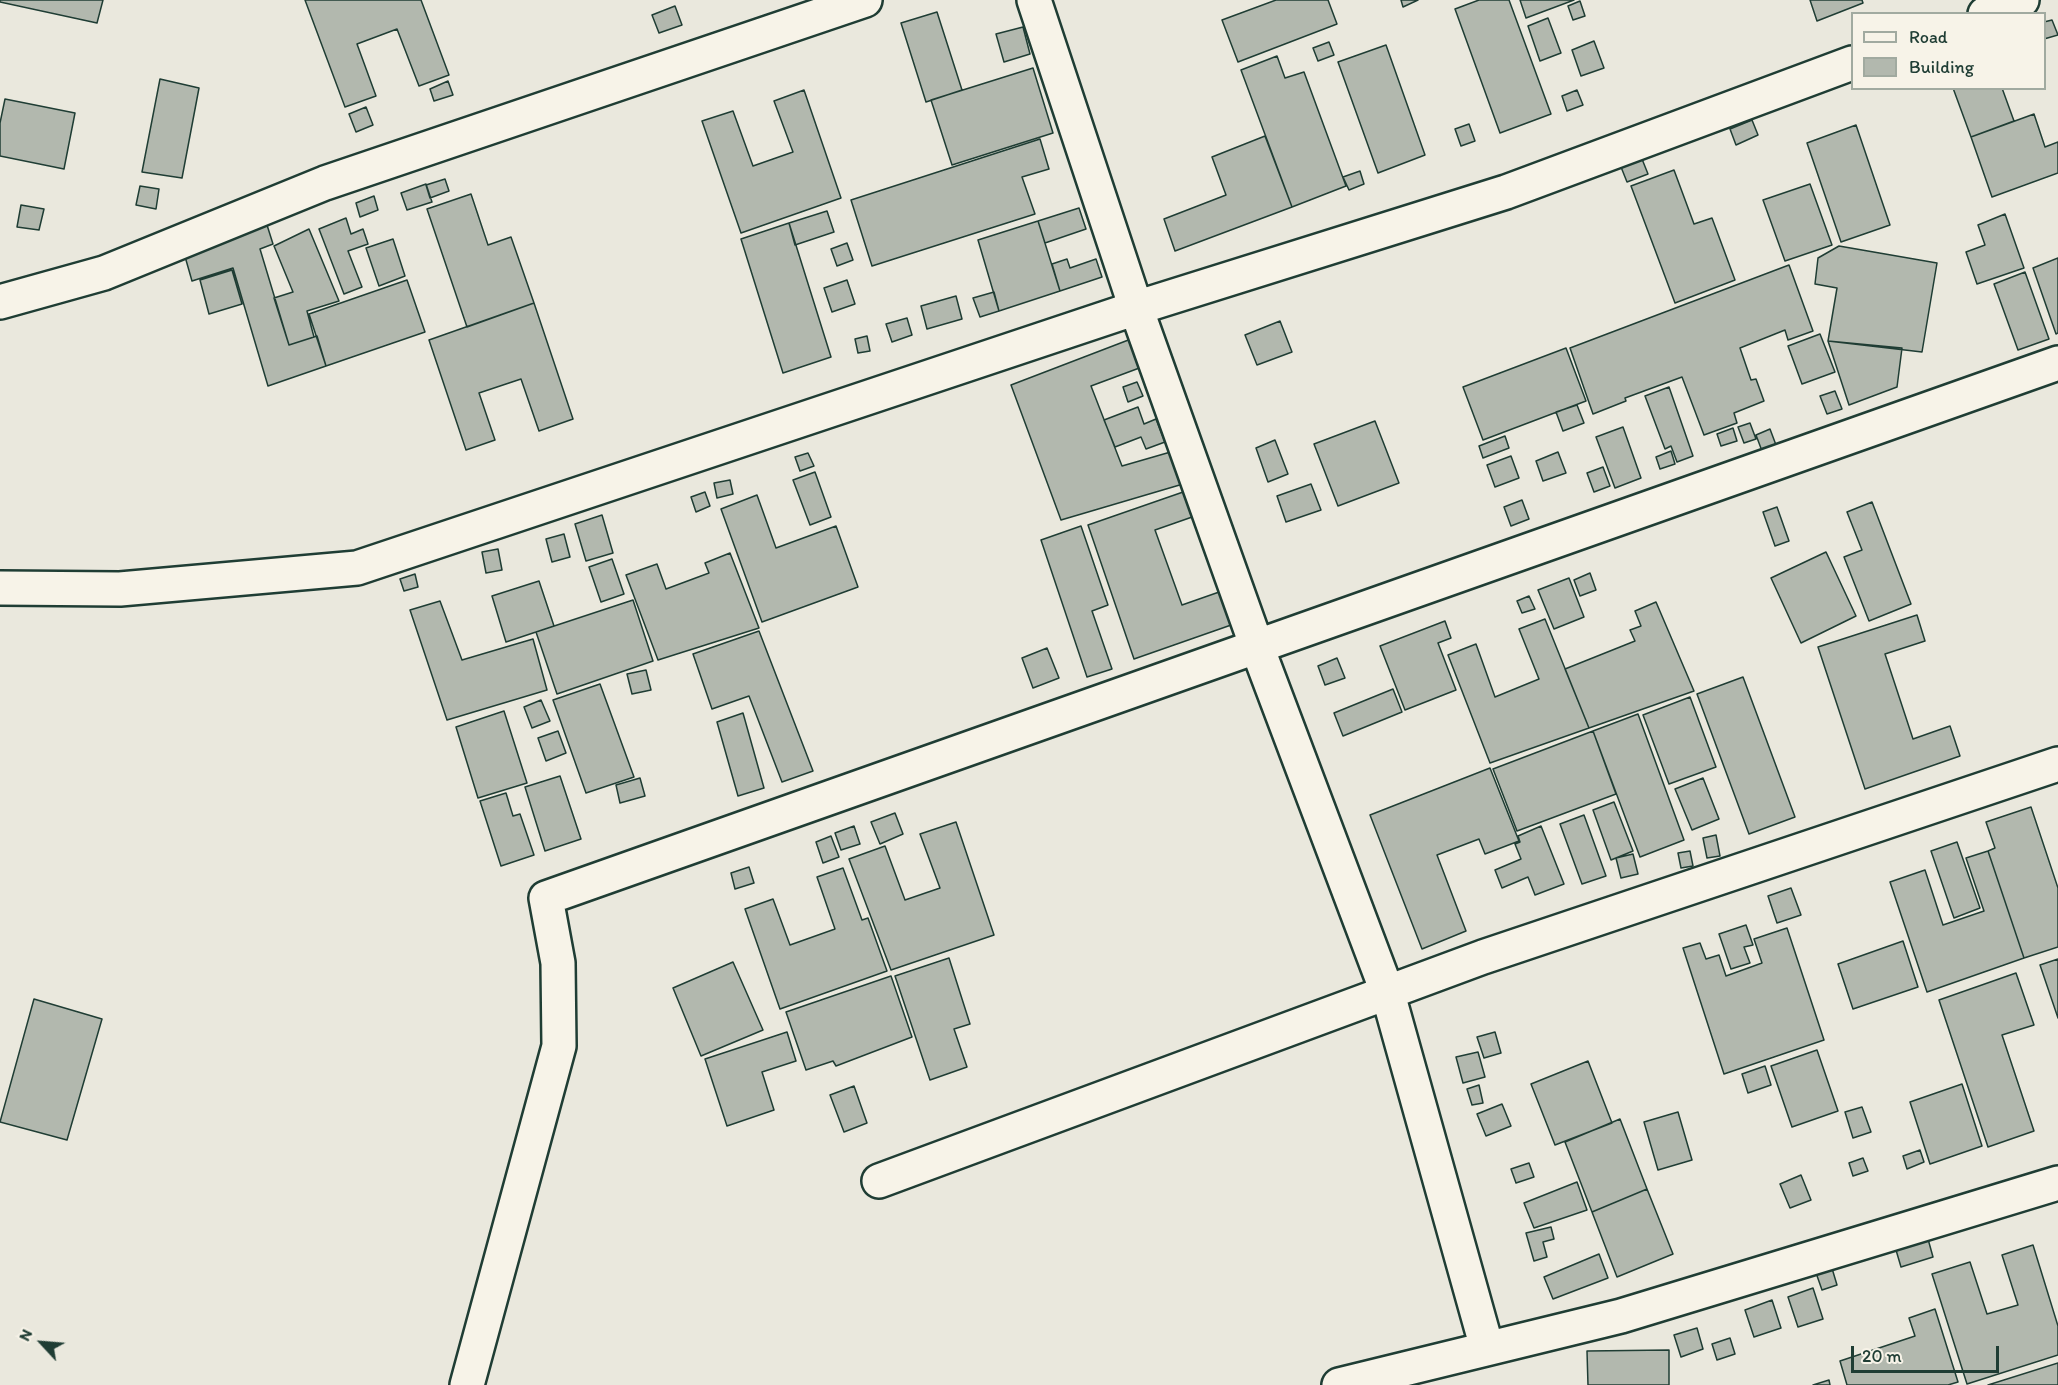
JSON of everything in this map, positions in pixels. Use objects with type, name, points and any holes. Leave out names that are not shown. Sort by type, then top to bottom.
[{"type":"street","points":[[0,302],[104,273],[325,183],[865,0]]},
{"type":"street","points":[[1034,0],[1137,308],[1257,647],[1388,994],[1487,1348]]},
{"type":"street","points":[[1990,12],[2022,0]]},
{"type":"street","points":[[0,588],[120,589],[357,568],[1137,308],[1506,192],[1851,63]]},
{"type":"street","points":[[467,1385],[559,1046],[558,963],[546,898],[2058,363]]},
{"type":"street","points":[[879,1181],[1483,957],[2058,764]]},
{"type":"street","points":[[1339,1385],[1621,1316],[2058,1183]]},
{"type":"building","points":[[0,0],[103,0],[97,23],[0,2]]},
{"type":"building","points":[[305,0],[421,0],[449,75],[419,86],[397,29],[357,44],[376,96],[345,107]]},
{"type":"building","points":[[1276,0],[1328,0],[1337,24],[1238,62],[1222,20]]},
{"type":"building","points":[[1401,0],[1418,0],[1403,7]]},
{"type":"building","points":[[1479,0],[1509,0],[1551,114],[1500,133],[1455,9]]},
{"type":"building","points":[[1520,0],[1574,0],[1526,18]]},
{"type":"building","points":[[1810,0],[1862,0],[1863,3],[1817,21]]},
{"type":"building","points":[[1580,1],[1585,16],[1573,20],[1568,6]]},
{"type":"building","points":[[675,6],[682,25],[659,33],[652,15]]},
{"type":"building","points":[[937,12],[962,90],[926,102],[901,23]]},
{"type":"building","points":[[1548,18],[1561,53],[1540,61],[1528,26]]},
{"type":"building","points":[[2052,20],[2058,35],[2046,38],[2046,22]]},
{"type":"building","points":[[1023,27],[1030,54],[1004,62],[996,34]]},
{"type":"building","points":[[1594,41],[1604,68],[1581,76],[1572,50]]},
{"type":"building","points":[[1329,42],[1334,55],[1318,61],[1313,48]]},
{"type":"building","points":[[1386,45],[1425,155],[1378,173],[1338,62]]},
{"type":"building","points":[[1277,56],[1285,78],[1304,72],[1346,186],[1292,207],[1241,70]]},
{"type":"building","points":[[1033,68],[1053,133],[952,165],[931,100]]},
{"type":"building","points":[[160,79],[199,88],[182,178],[142,172]]},
{"type":"building","points":[[448,81],[453,95],[434,101],[430,89]]},
{"type":"building","points":[[804,90],[841,198],[741,233],[702,121],[733,111],[753,166],[793,152],[774,101]]},
{"type":"building","points":[[1577,90],[1583,105],[1567,111],[1562,96]]},
{"type":"building","points":[[1954,90],[2003,90],[2014,121],[1971,137]]},
{"type":"building","points":[[5,99],[75,113],[64,169],[0,156],[0,123]]},
{"type":"building","points":[[366,107],[373,125],[356,132],[349,114]]},
{"type":"building","points":[[2034,114],[2045,147],[2058,142],[2058,173],[1992,197],[1971,137]]},
{"type":"building","points":[[1752,120],[1758,135],[1736,145],[1730,129]]},
{"type":"building","points":[[1469,124],[1475,141],[1461,146],[1455,129]]},
{"type":"building","points":[[1856,125],[1890,225],[1841,242],[1807,143]]},
{"type":"building","points":[[1265,136],[1292,207],[1175,251],[1164,219],[1226,195],[1212,157]]},
{"type":"building","points":[[1040,139],[1049,169],[1022,177],[1035,214],[872,266],[851,200]]},
{"type":"building","points":[[1642,159],[1648,174],[1627,182],[1621,167]]},
{"type":"building","points":[[1674,170],[1694,224],[1712,218],[1735,280],[1675,303],[1631,186]]},
{"type":"building","points":[[1360,171],[1364,184],[1349,190],[1343,177]]},
{"type":"building","points":[[445,179],[449,191],[430,198],[426,185]]},
{"type":"building","points":[[426,184],[432,202],[407,210],[401,193]]},
{"type":"building","points":[[1810,184],[1832,245],[1785,261],[1763,200]]},
{"type":"building","points":[[140,186],[159,189],[156,209],[136,205]]},
{"type":"building","points":[[471,194],[488,245],[511,237],[534,303],[467,327],[427,209]]},
{"type":"building","points":[[374,196],[378,210],[360,217],[356,203]]},
{"type":"building","points":[[21,205],[44,209],[39,230],[17,227]]},
{"type":"building","points":[[1079,208],[1086,229],[1045,243],[1038,221]]},
{"type":"building","points":[[827,211],[834,232],[795,245],[789,223]]},
{"type":"building","points":[[2005,214],[2024,268],[1977,284],[1966,252],[1985,245],[1978,225]]},
{"type":"building","points":[[346,218],[351,234],[363,229],[368,244],[348,251],[362,287],[344,294],[319,229]]},
{"type":"building","points":[[1038,221],[1060,291],[999,311],[978,240]]},
{"type":"building","points":[[789,223],[831,357],[783,373],[741,239]]},
{"type":"building","points":[[267,225],[273,244],[260,249],[289,345],[317,336],[326,366],[268,386],[233,268],[192,281],[184,253]]},
{"type":"building","points":[[309,229],[339,301],[307,311],[314,337],[289,345],[274,298],[293,292],[274,246]]},
{"type":"building","points":[[393,239],[405,276],[379,286],[366,248]]},
{"type":"building","points":[[847,243],[853,260],[837,266],[831,249]]},
{"type":"building","points":[[1839,246],[1937,263],[1922,352],[1828,341],[1837,288],[1815,284],[1818,258]]},
{"type":"building","points":[[2058,258],[2058,333],[2056,334],[2033,268]]},
{"type":"building","points":[[1067,259],[1070,268],[1096,259],[1102,277],[1060,291],[1052,264]]},
{"type":"building","points":[[1789,265],[1813,331],[1788,340],[1785,330],[1740,348],[1751,380],[1756,379],[1764,401],[1734,413],[1737,423],[1704,435],[1682,377],[1625,398],[1626,401],[1593,414],[1570,348]]},
{"type":"building","points":[[232,270],[242,304],[209,314],[200,280]]},
{"type":"building","points":[[2025,272],[2049,339],[2018,350],[1994,284]]},
{"type":"building","points":[[407,280],[425,332],[326,366],[309,314]]},
{"type":"building","points":[[847,280],[855,304],[832,312],[824,288]]},
{"type":"building","points":[[994,292],[999,311],[980,317],[973,298]]},
{"type":"building","points":[[956,296],[962,319],[927,329],[921,306]]},
{"type":"building","points":[[534,303],[573,419],[539,431],[521,379],[479,393],[495,440],[466,450],[429,340]]},
{"type":"building","points":[[907,318],[912,335],[892,342],[886,324]]},
{"type":"building","points":[[1280,321],[1292,352],[1257,365],[1245,335]]},
{"type":"building","points":[[1820,334],[1835,372],[1802,384],[1788,346]]},
{"type":"building","points":[[867,336],[870,351],[858,353],[855,339]]},
{"type":"building","points":[[1131,339],[1142,367],[1091,386],[1122,466],[1174,451],[1183,484],[1061,520],[1011,385]]},
{"type":"building","points":[[1828,341],[1902,348],[1897,387],[1849,405]]},
{"type":"building","points":[[1566,348],[1586,401],[1483,440],[1463,387]]},
{"type":"building","points":[[1137,382],[1143,396],[1128,402],[1123,387]]},
{"type":"building","points":[[1669,387],[1693,456],[1677,462],[1671,446],[1665,449],[1645,396]]},
{"type":"building","points":[[1835,391],[1842,409],[1827,414],[1820,396]]},
{"type":"building","points":[[1577,405],[1584,423],[1563,431],[1556,412]]},
{"type":"building","points":[[1138,407],[1144,424],[1156,419],[1165,442],[1146,449],[1141,437],[1115,447],[1104,420]]},
{"type":"building","points":[[1375,421],[1399,483],[1338,506],[1314,444]]},
{"type":"building","points":[[1750,423],[1756,439],[1744,443],[1738,427]]},
{"type":"building","points":[[1623,427],[1641,478],[1615,488],[1596,437]]},
{"type":"building","points":[[1733,428],[1737,441],[1721,446],[1717,434]]},
{"type":"building","points":[[1770,429],[1776,445],[1762,451],[1756,435]]},
{"type":"building","points":[[1505,436],[1509,448],[1483,458],[1479,446]]},
{"type":"building","points":[[1275,440],[1288,474],[1268,482],[1256,448]]},
{"type":"building","points":[[1671,451],[1675,464],[1660,469],[1656,457]]},
{"type":"building","points":[[1558,452],[1566,473],[1543,481],[1536,461]]},
{"type":"building","points":[[808,453],[814,466],[800,471],[795,457]]},
{"type":"building","points":[[1511,456],[1519,478],[1495,487],[1487,465]]},
{"type":"building","points":[[1603,467],[1610,486],[1594,492],[1587,473]]},
{"type":"building","points":[[815,472],[831,517],[810,525],[793,480]]},
{"type":"building","points":[[730,480],[733,494],[717,498],[714,483]]},
{"type":"building","points":[[1311,484],[1321,510],[1286,522],[1277,496]]},
{"type":"building","points":[[1186,491],[1195,516],[1155,530],[1182,605],[1222,591],[1234,624],[1134,659],[1088,525]]},
{"type":"building","points":[[705,492],[710,506],[696,512],[691,497]]},
{"type":"building","points":[[757,495],[776,548],[836,526],[858,587],[762,622],[721,509]]},
{"type":"building","points":[[1522,500],[1529,519],[1511,526],[1504,507]]},
{"type":"building","points":[[1872,502],[1911,604],[1869,621],[1844,557],[1862,550],[1847,512]]},
{"type":"building","points":[[1777,507],[1789,541],[1775,546],[1763,512]]},
{"type":"building","points":[[602,515],[613,553],[586,561],[575,524]]},
{"type":"building","points":[[1081,526],[1108,605],[1092,611],[1112,669],[1087,677],[1041,540]]},
{"type":"building","points":[[564,534],[570,557],[552,562],[546,539]]},
{"type":"building","points":[[498,549],[502,570],[486,573],[482,552]]},
{"type":"building","points":[[1826,552],[1856,616],[1801,643],[1771,578]]},
{"type":"building","points":[[730,553],[759,628],[658,660],[626,575],[657,564],[666,589],[709,573],[705,563]]},
{"type":"building","points":[[612,559],[624,594],[601,602],[589,567]]},
{"type":"building","points":[[1590,573],[1596,590],[1580,596],[1574,580]]},
{"type":"building","points":[[415,574],[418,587],[404,591],[400,579]]},
{"type":"building","points":[[1569,578],[1584,617],[1554,629],[1538,590]]},
{"type":"building","points":[[539,581],[554,626],[506,642],[492,596]]},
{"type":"building","points":[[1529,596],[1535,609],[1522,613],[1517,601]]},
{"type":"building","points":[[633,600],[653,661],[557,694],[536,632]]},
{"type":"building","points":[[440,601],[462,660],[533,639],[547,690],[447,720],[410,610]]},
{"type":"building","points":[[1656,602],[1694,691],[1589,728],[1565,669],[1635,641],[1630,630],[1641,626],[1635,611]]},
{"type":"building","points":[[1917,615],[1925,641],[1885,654],[1913,739],[1950,726],[1960,756],[1865,789],[1818,647]]},
{"type":"building","points":[[1545,619],[1589,728],[1490,763],[1448,655],[1476,644],[1495,697],[1539,679],[1519,629]]},
{"type":"building","points":[[1445,621],[1451,638],[1438,643],[1456,690],[1405,710],[1380,646]]},
{"type":"building","points":[[759,631],[813,771],[782,782],[749,696],[712,709],[693,654]]},
{"type":"building","points":[[1047,648],[1059,678],[1033,688],[1022,658]]},
{"type":"building","points":[[1337,658],[1345,678],[1325,685],[1318,666]]},
{"type":"building","points":[[646,670],[651,690],[632,694],[627,674]]},
{"type":"building","points":[[1743,677],[1795,817],[1749,834],[1697,694]]},
{"type":"building","points":[[600,684],[634,777],[586,793],[553,700]]},
{"type":"building","points":[[1393,689],[1402,712],[1343,736],[1334,713]]},
{"type":"building","points":[[1690,697],[1716,767],[1669,784],[1643,715]]},
{"type":"building","points":[[541,700],[550,721],[532,728],[524,707]]},
{"type":"building","points":[[504,711],[527,783],[478,798],[456,727]]},
{"type":"building","points":[[743,713],[764,788],[738,796],[717,722]]},
{"type":"building","points":[[1638,714],[1684,840],[1640,857],[1593,731]]},
{"type":"building","points":[[558,731],[566,753],[546,761],[538,738]]},
{"type":"building","points":[[1593,731],[1616,794],[1517,831],[1493,769]]},
{"type":"building","points":[[1490,768],[1519,841],[1485,854],[1479,839],[1437,855],[1466,931],[1422,949],[1370,815]]},
{"type":"building","points":[[560,776],[581,839],[545,851],[525,787]]},
{"type":"building","points":[[640,778],[645,796],[620,803],[616,785]]},
{"type":"building","points":[[1703,778],[1719,819],[1692,830],[1675,789]]},
{"type":"building","points":[[506,793],[513,816],[520,814],[534,855],[501,866],[480,801]]},
{"type":"building","points":[[1614,802],[1633,851],[1611,860],[1593,810]]},
{"type":"building","points":[[2031,807],[2058,888],[2058,947],[2024,958],[1988,851],[1995,848],[1986,822]]},
{"type":"building","points":[[895,813],[903,834],[880,844],[871,822]]},
{"type":"building","points":[[1584,815],[1606,876],[1582,884],[1560,824]]},
{"type":"building","points":[[956,822],[994,935],[891,970],[849,859],[885,846],[905,900],[940,888],[920,834]]},
{"type":"building","points":[[854,826],[860,844],[841,850],[835,833]]},
{"type":"building","points":[[1541,826],[1564,884],[1535,895],[1528,877],[1502,888],[1495,870],[1521,859],[1515,844],[1520,842],[1518,836]]},
{"type":"building","points":[[1716,835],[1720,856],[1707,858],[1703,838]]},
{"type":"building","points":[[831,836],[839,857],[823,863],[816,842]]},
{"type":"building","points":[[1957,842],[1980,908],[1954,918],[1931,851]]},
{"type":"building","points":[[1690,851],[1693,866],[1681,868],[1678,853]]},
{"type":"building","points":[[1988,851],[2024,958],[1927,992],[1890,882],[1925,870],[1943,925],[1984,911],[1966,858]]},
{"type":"building","points":[[1633,854],[1638,874],[1621,878],[1616,858]]},
{"type":"building","points":[[749,867],[754,883],[735,889],[731,873]]},
{"type":"building","points":[[843,868],[862,920],[868,918],[887,971],[780,1009],[745,909],[773,899],[790,945],[835,929],[817,877]]},
{"type":"building","points":[[1791,888],[1801,915],[1777,923],[1768,896]]},
{"type":"building","points":[[1746,925],[1753,945],[1744,947],[1750,963],[1731,969],[1719,934]]},
{"type":"building","points":[[1787,928],[1824,1040],[1724,1074],[1683,948],[1700,943],[1706,959],[1719,955],[1726,976],[1762,963],[1754,939]]},
{"type":"building","points":[[1903,941],[1918,987],[1853,1009],[1838,964]]},
{"type":"building","points":[[949,958],[970,1024],[954,1029],[967,1067],[930,1080],[895,976]]},
{"type":"building","points":[[2058,959],[2058,1018],[2040,965]]},
{"type":"building","points":[[733,962],[763,1030],[701,1056],[673,988]]},
{"type":"building","points":[[2016,973],[2034,1025],[2002,1035],[2034,1131],[1988,1147],[1939,1000]]},
{"type":"building","points":[[891,976],[912,1037],[836,1066],[833,1061],[806,1070],[786,1012]]},
{"type":"building","points":[[34,999],[102,1019],[67,1140],[0,1122]]},
{"type":"building","points":[[787,1032],[796,1061],[762,1072],[774,1110],[727,1126],[705,1059]]},
{"type":"building","points":[[1495,1032],[1501,1053],[1484,1058],[1477,1037]]},
{"type":"building","points":[[1817,1050],[1838,1111],[1792,1127],[1771,1066]]},
{"type":"building","points":[[1478,1052],[1485,1077],[1463,1083],[1456,1057]]},
{"type":"building","points":[[1588,1061],[1612,1123],[1555,1145],[1531,1084]]},
{"type":"building","points":[[1765,1066],[1771,1085],[1748,1093],[1742,1074]]},
{"type":"building","points":[[1962,1084],[1982,1146],[1930,1164],[1910,1102]]},
{"type":"building","points":[[1479,1085],[1483,1103],[1472,1105],[1467,1089]]},
{"type":"building","points":[[854,1086],[867,1123],[844,1132],[830,1095]]},
{"type":"building","points":[[1502,1104],[1511,1126],[1486,1136],[1477,1114]]},
{"type":"building","points":[[1862,1107],[1871,1132],[1853,1138],[1845,1112]]},
{"type":"building","points":[[1678,1112],[1692,1160],[1658,1170],[1644,1122]]},
{"type":"building","points":[[1620,1119],[1647,1189],[1592,1212],[1565,1142]]},
{"type":"building","points":[[1920,1150],[1924,1162],[1907,1169],[1903,1156]]},
{"type":"building","points":[[1863,1158],[1868,1171],[1853,1176],[1849,1163]]},
{"type":"building","points":[[1529,1163],[1534,1177],[1516,1183],[1511,1169]]},
{"type":"building","points":[[1801,1175],[1811,1200],[1790,1208],[1780,1184]]},
{"type":"building","points":[[1577,1182],[1587,1210],[1534,1228],[1524,1203]]},
{"type":"building","points":[[1647,1189],[1673,1254],[1617,1277],[1592,1212]]},
{"type":"building","points":[[1551,1227],[1554,1239],[1543,1242],[1547,1257],[1534,1261],[1526,1233]]},
{"type":"building","points":[[1928,1239],[1933,1257],[1901,1267],[1896,1250]]},
{"type":"building","points":[[2033,1245],[2058,1326],[2058,1355],[1967,1384],[1932,1274],[1970,1262],[1987,1314],[2018,1305],[2002,1255]]},
{"type":"building","points":[[1599,1254],[1608,1278],[1553,1299],[1544,1277]]},
{"type":"building","points":[[1831,1265],[1837,1285],[1822,1290],[1815,1270]]},
{"type":"building","points":[[1813,1288],[1823,1319],[1798,1327],[1788,1297]]},
{"type":"building","points":[[1772,1300],[1781,1328],[1754,1337],[1745,1310]]},
{"type":"building","points":[[1935,1309],[1958,1382],[1948,1385],[1847,1385],[1840,1361],[1915,1336],[1909,1318]]},
{"type":"building","points":[[1697,1328],[1703,1349],[1681,1357],[1674,1335]]},
{"type":"building","points":[[1730,1338],[1735,1354],[1717,1360],[1712,1344]]},
{"type":"building","points":[[1669,1350],[1669,1385],[1588,1385],[1587,1351]]},
{"type":"building","points":[[2058,1363],[2058,1385],[1988,1385]]},
{"type":"building","points":[[1829,1380],[1830,1385],[1813,1385]]}]
